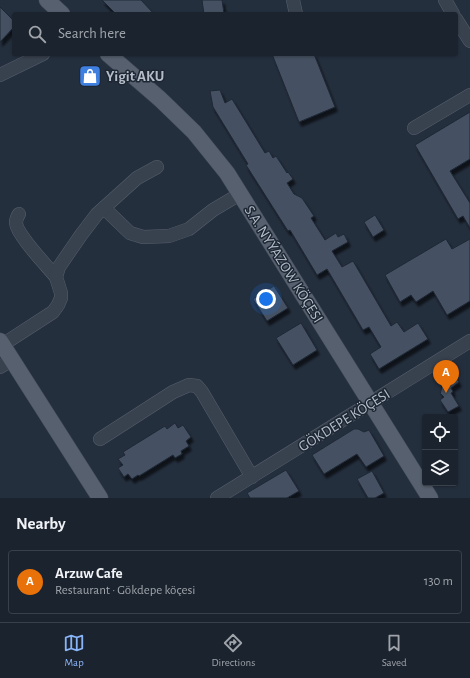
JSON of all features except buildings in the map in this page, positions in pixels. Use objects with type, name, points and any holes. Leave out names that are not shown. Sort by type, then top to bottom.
[{"type":"main road","points":[[47,0],[60,12]]},
{"type":"main road","name":"S.A. NYÝAZOW KÖÇESI","points":[[110,56],[160,99],[194,132],[227,173],[430,498]]},
{"type":"main road","points":[[1,343],[6,363],[100,498]]},
{"type":"street","points":[[293,0],[296,12]]},
{"type":"street","points":[[458,23],[470,42]]},
{"type":"street","points":[[0,75],[40,56]]},
{"type":"street","points":[[414,128],[470,95]]},
{"type":"street","points":[[56,277],[58,267],[97,214],[137,178],[157,167]]},
{"type":"street","points":[[104,208],[130,233],[143,237],[169,236],[189,229],[212,210],[240,194]]},
{"type":"street","points":[[1,343],[53,312],[61,298],[56,277],[22,235],[16,225],[16,220],[19,214]]},
{"type":"street","name":"GÖKDEPE KÖÇESI","points":[[217,498],[470,341]]},
{"type":"street","points":[[100,439],[173,392],[189,385],[197,386],[252,477]]},
{"type":"place","name":"Yigit AKU","points":[[90,76]]},
{"type":"place","name":"Arzuw Cafe","points":[[446,393]]}]
